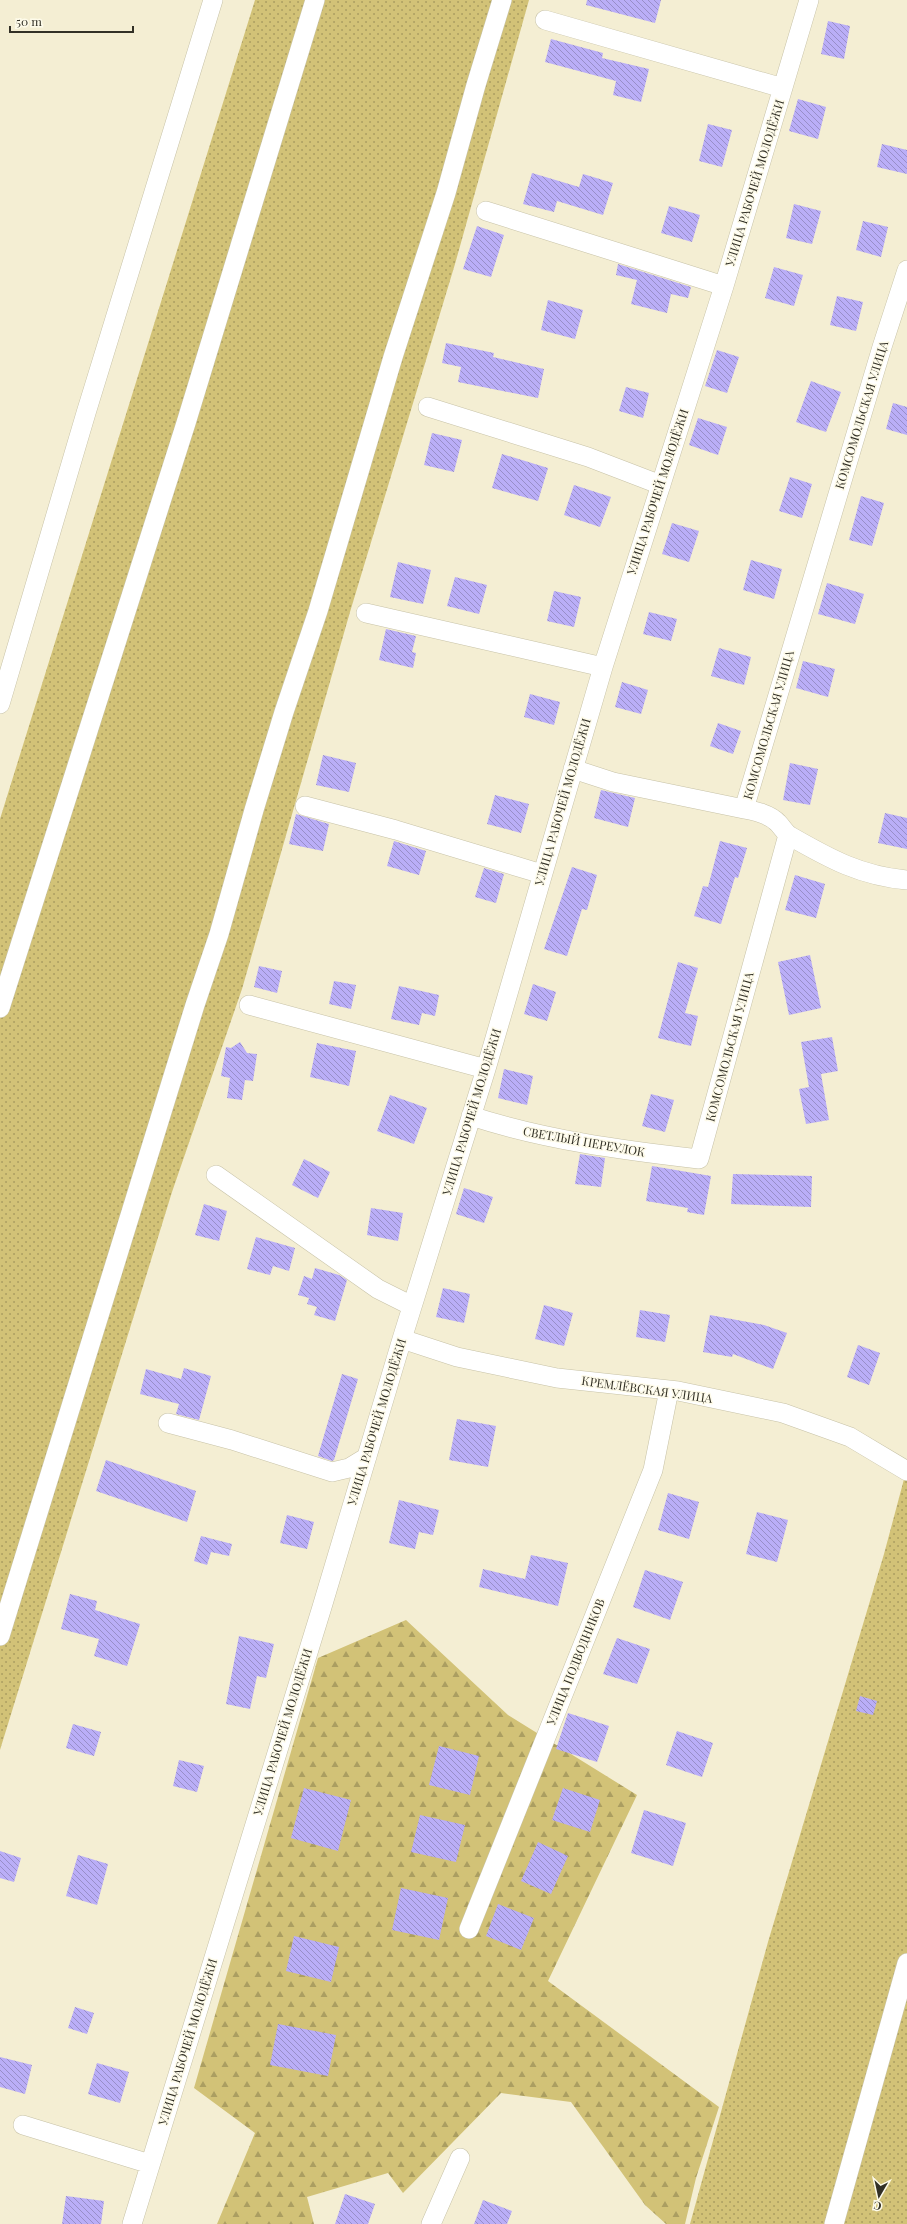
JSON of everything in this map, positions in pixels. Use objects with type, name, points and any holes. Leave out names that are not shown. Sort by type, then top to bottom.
[{"type":"street","points":[[0,704],[86,413],[214,0]]},
{"type":"street","points":[[0,1008],[186,423],[315,0]]},
{"type":"street","points":[[0,1636],[194,1005],[219,934],[274,742],[318,611],[393,357],[446,193],[476,85],[502,0]]},
{"type":"street","name":"УЛИЦА РАБОЧЕЙ МОЛОДЁЖИ","points":[[132,2224],[367,1457],[402,1338],[486,1069],[603,667],[724,286],[809,0]]},
{"type":"street","points":[[545,20],[783,88]]},
{"type":"street","points":[[486,211],[724,286]]},
{"type":"street","name":"КОМСОМОЛЬСКАЯ УЛИЦА","points":[[699,1159],[788,835],[777,821],[760,812],[744,809],[882,347],[907,270]]},
{"type":"street","points":[[428,407],[588,457],[661,485]]},
{"type":"street","points":[[366,613],[603,667]]},
{"type":"street","points":[[573,769],[613,782],[744,809]]},
{"type":"street","points":[[305,806],[396,830],[542,874]]},
{"type":"street","points":[[788,835],[834,862],[882,878],[907,880]]},
{"type":"street","points":[[249,1005],[486,1069]]},
{"type":"street","name":"СВЕТЛЫЙ ПЕРЕУЛОК","points":[[471,1116],[510,1128],[564,1141],[699,1159]]},
{"type":"street","points":[[216,1175],[378,1290],[412,1306]]},
{"type":"street","name":"КРЕМЛЁВСКАЯ УЛИЦА","points":[[402,1338],[457,1357],[557,1378],[670,1390],[783,1413],[850,1438],[907,1471]]},
{"type":"street","name":"УЛИЦА ПОДВОДНИКОВ","points":[[469,1929],[653,1470],[670,1390]]},
{"type":"street","points":[[168,1423],[232,1440],[332,1472],[349,1468],[367,1457]]},
{"type":"street","points":[[834,2224],[907,1963]]},
{"type":"street","points":[[23,2125],[150,2164]]},
{"type":"street","points":[[431,2224],[460,2158]]},
{"type":"green space","points":[[255,0],[529,0],[455,264],[350,612],[242,989],[172,1192],[0,1750],[0,819]]},
{"type":"green space","points":[[907,1468],[907,2224],[690,2224],[768,1942],[884,1554]]},
{"type":"green space","points":[[406,1620],[508,1715],[637,1795],[548,1981],[719,2107],[696,2178],[685,2224],[666,2224],[645,2205],[571,2102],[501,2093],[403,2193],[388,2173],[307,2197],[314,2224],[217,2224],[255,2133],[194,2088],[318,1658]]},
{"type":"building","points":[[587,0],[661,0],[655,23],[586,5]]},
{"type":"building","points":[[828,21],[850,26],[844,59],[821,54]]},
{"type":"building","points":[[551,39],[603,53],[602,58],[649,69],[641,102],[613,95],[616,81],[545,62]]},
{"type":"building","points":[[798,99],[826,107],[818,139],[789,131]]},
{"type":"building","points":[[708,124],[732,130],[722,167],[699,161]]},
{"type":"building","points":[[882,144],[907,150],[907,174],[877,167]]},
{"type":"building","points":[[532,173],[579,187],[583,174],[613,183],[603,215],[557,201],[554,212],[523,204]]},
{"type":"building","points":[[794,204],[821,211],[812,244],[786,238]]},
{"type":"building","points":[[669,206],[700,215],[692,242],[661,233]]},
{"type":"building","points":[[863,221],[888,227],[881,257],[856,250]]},
{"type":"building","points":[[477,226],[504,235],[491,277],[463,269]]},
{"type":"building","points":[[618,264],[691,287],[688,298],[671,294],[667,313],[631,304],[637,280],[616,275]]},
{"type":"building","points":[[774,267],[803,275],[794,306],[765,298]]},
{"type":"building","points":[[837,296],[863,302],[856,331],[830,325]]},
{"type":"building","points":[[548,300],[583,310],[575,339],[541,330]]},
{"type":"building","points":[[446,343],[494,353],[493,357],[544,369],[538,398],[458,382],[461,367],[442,363]]},
{"type":"building","points":[[717,350],[739,357],[727,393],[705,386]]},
{"type":"building","points":[[811,381],[841,392],[826,432],[796,422]]},
{"type":"building","points":[[626,387],[649,393],[643,418],[619,411]]},
{"type":"building","points":[[893,403],[907,407],[907,435],[886,429]]},
{"type":"building","points":[[698,418],[727,427],[718,455],[689,445]]},
{"type":"building","points":[[432,433],[462,440],[454,472],[424,465]]},
{"type":"building","points":[[502,454],[548,468],[538,501],[492,488]]},
{"type":"building","points":[[790,477],[812,484],[802,518],[779,511]]},
{"type":"building","points":[[574,485],[611,497],[600,527],[564,515]]},
{"type":"building","points":[[861,496],[884,503],[872,546],[849,540]]},
{"type":"building","points":[[672,523],[699,531],[689,562],[662,554]]},
{"type":"building","points":[[751,560],[782,569],[774,599],[743,590]]},
{"type":"building","points":[[398,562],[431,570],[423,604],[390,597]]},
{"type":"building","points":[[455,577],[487,585],[479,614],[447,606]]},
{"type":"building","points":[[827,583],[864,594],[855,624],[818,614]]},
{"type":"building","points":[[554,591],[581,597],[574,627],[547,621]]},
{"type":"building","points":[[649,612],[677,619],[671,641],[643,634]]},
{"type":"building","points":[[386,629],[416,636],[412,652],[416,653],[413,668],[379,660]]},
{"type":"building","points":[[719,648],[751,657],[744,685],[711,676]]},
{"type":"building","points":[[803,661],[835,669],[828,697],[796,688]]},
{"type":"building","points":[[622,682],[648,690],[641,714],[615,707]]},
{"type":"building","points":[[530,694],[560,702],[554,725],[524,717]]},
{"type":"building","points":[[718,723],[741,731],[733,754],[710,746]]},
{"type":"building","points":[[323,755],[356,763],[349,792],[316,785]]},
{"type":"building","points":[[790,763],[818,769],[810,805],[783,800]]},
{"type":"building","points":[[601,790],[635,798],[628,827],[594,818]]},
{"type":"building","points":[[495,795],[529,804],[521,833],[487,824]]},
{"type":"building","points":[[885,813],[907,818],[907,849],[878,843]]},
{"type":"building","points":[[296,814],[329,824],[323,851],[289,844]]},
{"type":"building","points":[[394,841],[426,851],[419,875],[387,866]]},
{"type":"building","points":[[720,841],[747,848],[738,878],[735,877],[721,924],[694,916],[703,886],[708,887]]},
{"type":"building","points":[[572,867],[597,875],[587,910],[582,909],[567,956],[544,949]]},
{"type":"building","points":[[484,868],[504,874],[496,903],[475,897]]},
{"type":"building","points":[[795,875],[825,884],[816,918],[785,910]]},
{"type":"building","points":[[810,955],[821,1008],[789,1015],[778,962]]},
{"type":"building","points":[[678,962],[698,968],[685,1013],[698,1016],[691,1046],[658,1038]]},
{"type":"building","points":[[259,966],[282,971],[277,993],[254,987]]},
{"type":"building","points":[[334,981],[356,985],[351,1009],[329,1004]]},
{"type":"building","points":[[533,984],[556,992],[547,1021],[524,1014]]},
{"type":"building","points":[[399,986],[439,995],[435,1016],[422,1013],[419,1025],[391,1019]]},
{"type":"building","points":[[832,1037],[838,1071],[821,1074],[829,1120],[806,1124],[799,1089],[809,1087],[801,1042]]},
{"type":"building","points":[[240,1042],[247,1053],[257,1054],[253,1081],[245,1080],[242,1100],[227,1098],[230,1078],[221,1076],[226,1047],[231,1048]]},
{"type":"building","points":[[317,1043],[356,1051],[349,1086],[310,1077]]},
{"type":"building","points":[[504,1069],[533,1076],[527,1105],[498,1098]]},
{"type":"building","points":[[651,1094],[674,1100],[665,1132],[642,1126]]},
{"type":"building","points":[[390,1095],[427,1108],[414,1144],[377,1131]]},
{"type":"building","points":[[580,1154],[605,1158],[601,1187],[575,1184]]},
{"type":"building","points":[[304,1159],[330,1172],[318,1198],[292,1185]]},
{"type":"building","points":[[652,1166],[711,1176],[704,1215],[687,1212],[688,1208],[646,1201]]},
{"type":"building","points":[[733,1174],[812,1176],[811,1207],[731,1204]]},
{"type":"building","points":[[464,1188],[493,1197],[484,1223],[456,1214]]},
{"type":"building","points":[[204,1204],[227,1211],[219,1241],[195,1235]]},
{"type":"building","points":[[371,1208],[403,1213],[398,1241],[367,1235]]},
{"type":"building","points":[[256,1237],[295,1248],[289,1271],[273,1266],[270,1275],[247,1269]]},
{"type":"building","points":[[315,1268],[339,1275],[347,1280],[335,1321],[314,1315],[317,1307],[307,1304],[309,1298],[298,1295],[304,1276],[312,1279]]},
{"type":"building","points":[[443,1288],[470,1294],[464,1323],[436,1317]]},
{"type":"building","points":[[544,1305],[573,1313],[564,1346],[535,1339]]},
{"type":"building","points":[[640,1310],[670,1315],[665,1342],[636,1337]]},
{"type":"building","points":[[710,1315],[764,1325],[787,1333],[773,1369],[733,1354],[732,1357],[703,1352]]},
{"type":"building","points":[[858,1345],[880,1353],[869,1385],[847,1377]]},
{"type":"building","points":[[184,1368],[211,1376],[199,1420],[176,1414],[179,1404],[140,1394],[146,1369],[181,1379]]},
{"type":"building","points":[[342,1374],[358,1379],[334,1460],[332,1461],[318,1456]]},
{"type":"building","points":[[457,1419],[496,1426],[488,1467],[449,1460]]},
{"type":"building","points":[[106,1460],[196,1491],[187,1522],[96,1491]]},
{"type":"building","points":[[668,1493],[699,1502],[689,1539],[658,1530]]},
{"type":"building","points":[[399,1500],[439,1510],[433,1535],[419,1532],[415,1549],[389,1543]]},
{"type":"building","points":[[757,1512],[788,1520],[777,1562],[746,1554]]},
{"type":"building","points":[[287,1515],[314,1522],[307,1549],[280,1543]]},
{"type":"building","points":[[201,1536],[232,1544],[229,1556],[211,1552],[207,1565],[194,1561]]},
{"type":"building","points":[[531,1555],[568,1563],[558,1606],[479,1587],[483,1569],[525,1579]]},
{"type":"building","points":[[645,1570],[683,1582],[670,1620],[633,1607]]},
{"type":"building","points":[[70,1594],[97,1601],[95,1610],[140,1624],[127,1666],[94,1656],[99,1639],[61,1629]]},
{"type":"building","points":[[239,1636],[274,1644],[266,1678],[257,1676],[250,1709],[226,1704]]},
{"type":"building","points":[[617,1638],[650,1649],[637,1684],[603,1674]]},
{"type":"building","points":[[860,1696],[877,1701],[873,1715],[856,1711]]},
{"type":"building","points":[[568,1713],[609,1726],[597,1762],[556,1749]]},
{"type":"building","points":[[73,1724],[101,1732],[94,1756],[66,1748]]},
{"type":"building","points":[[677,1731],[713,1743],[702,1777],[666,1765]]},
{"type":"building","points":[[439,1746],[479,1756],[470,1795],[429,1785]]},
{"type":"building","points":[[179,1760],[204,1766],[197,1792],[173,1786]]},
{"type":"building","points":[[304,1788],[351,1800],[338,1851],[291,1838]]},
{"type":"building","points":[[563,1788],[600,1800],[590,1832],[552,1820]]},
{"type":"building","points":[[644,1810],[686,1823],[673,1866],[631,1853]]},
{"type":"building","points":[[420,1815],[465,1825],[456,1862],[411,1852]]},
{"type":"building","points":[[538,1842],[568,1856],[551,1894],[521,1881]]},
{"type":"building","points":[[0,1851],[21,1858],[14,1882],[0,1878]]},
{"type":"building","points":[[78,1855],[108,1864],[97,1905],[66,1896]]},
{"type":"building","points":[[401,1888],[448,1898],[439,1940],[392,1930]]},
{"type":"building","points":[[498,1904],[534,1918],[521,1950],[486,1936]]},
{"type":"building","points":[[294,1936],[339,1947],[331,1982],[286,1971]]},
{"type":"building","points":[[75,2007],[94,2013],[87,2034],[68,2028]]},
{"type":"building","points":[[278,2024],[336,2035],[328,2076],[270,2065]]},
{"type":"building","points":[[0,2057],[32,2065],[25,2094],[0,2087]]},
{"type":"building","points":[[97,2063],[129,2072],[120,2103],[88,2094]]},
{"type":"building","points":[[345,2194],[375,2204],[368,2224],[335,2224]]},
{"type":"building","points":[[66,2196],[104,2201],[101,2224],[62,2224]]},
{"type":"building","points":[[483,2200],[512,2211],[507,2224],[474,2224]]}]
